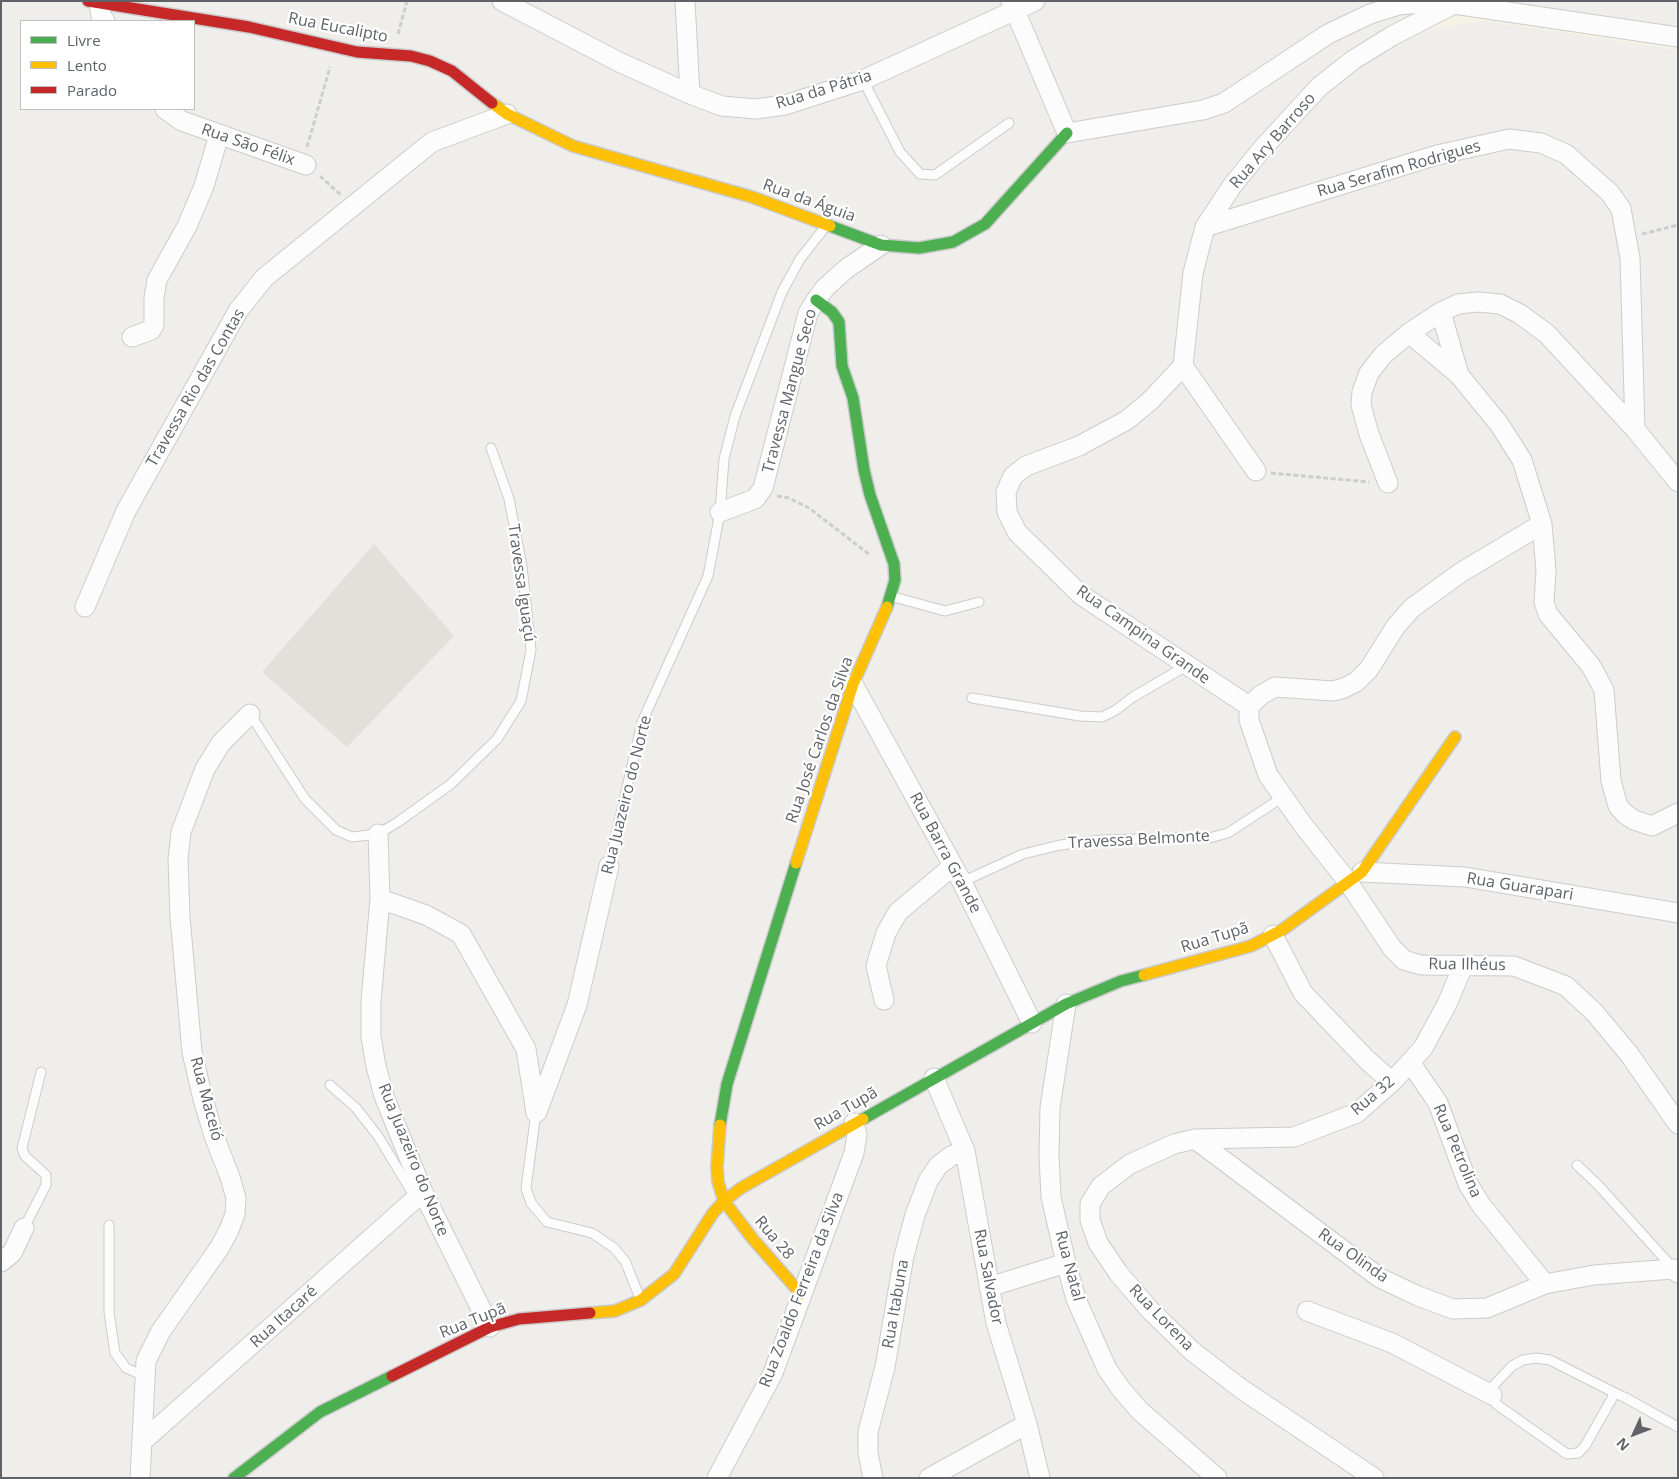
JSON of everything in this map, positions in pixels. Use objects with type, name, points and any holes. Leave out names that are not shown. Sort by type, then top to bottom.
[{"type":"street","name":"Rua da Pátria","points":[[502,1],[619,62],[690,94],[722,106],[756,109],[785,104],[863,80],[1013,6],[1035,1]]},
{"type":"street","points":[[685,1],[690,94]]},
{"type":"street","points":[[1013,6],[1067,133],[1203,110],[1230,99],[1328,34],[1370,14],[1399,5],[1430,2],[1466,4],[1678,37]]},
{"type":"street","name":"Rua Ary Barroso","points":[[1183,366],[1193,273],[1205,227],[1232,186],[1262,149],[1319,87],[1353,60],[1392,36],[1466,4]]},
{"type":"street","name":"Rua Eucalipto","points":[[97,9],[190,20]]},
{"type":"street","name":"Rua Eucalipto","points":[[195,21],[249,27],[358,52],[411,56],[452,71],[507,114]]},
{"type":"street","name":"Rua São Félix","points":[[166,110],[182,121],[304,164]]},
{"type":"street","name":"Rua da Águia","points":[[507,114],[573,146],[752,197],[881,245],[919,248],[953,242],[985,224],[1067,133]]},
{"type":"street","name":"Travessa Rio das Contas","points":[[85,607],[126,511],[238,311],[264,278],[432,142],[507,114]]},
{"type":"street","points":[[132,337],[151,330],[154,325],[154,298],[158,280],[187,226],[204,186],[219,135]]},
{"type":"street","name":"Rua Serafim Rodrigues","points":[[1205,227],[1438,155],[1509,140],[1541,143],[1566,154],[1610,192],[1622,209],[1628,238],[1635,429]]},
{"type":"street","name":"Travessa Mangue Seco","points":[[720,512],[754,499],[760,493],[808,313],[825,288],[846,269],[881,245]]},
{"type":"street","name":"Rua José Carlos da Silva","points":[[724,1201],[718,1182],[717,1167],[720,1124],[727,1084],[830,752],[853,684],[892,596],[895,580],[894,564],[870,495],[864,470],[853,398],[842,366],[839,322],[832,312],[816,300]]},
{"type":"street","points":[[1388,483],[1369,434],[1362,405],[1362,392],[1369,373],[1383,355],[1409,333],[1441,312],[1458,304],[1478,302],[1500,304],[1520,314],[1547,334],[1635,429],[1678,482]]},
{"type":"street","points":[[1441,312],[1459,375]]},
{"type":"street","points":[[1409,333],[1459,375],[1499,424],[1522,460],[1542,524],[1546,571],[1544,602],[1548,614],[1591,666],[1604,690],[1611,781],[1618,806],[1634,820],[1652,826],[1678,813]]},
{"type":"street","points":[[1183,366],[1256,471]]},
{"type":"street","name":"Rua Campina Grande","points":[[1183,366],[1150,401],[1127,420],[1079,446],[1026,466],[1013,476],[1006,492],[1007,512],[1017,532],[1038,555],[1081,595],[1249,706]]},
{"type":"street","points":[[1249,706],[1261,695],[1276,686],[1333,691],[1344,688],[1369,669],[1396,626],[1412,608],[1460,573],[1542,524]]},
{"type":"street","name":"Rua Barra Grande","points":[[853,684],[957,874],[1032,1023]]},
{"type":"street","name":"Rua Ilhéus","points":[[1249,706],[1248,720],[1268,775],[1282,797],[1355,877],[1392,948],[1404,960],[1421,965],[1514,966],[1566,986],[1594,1012],[1630,1054],[1678,1124]]},
{"type":"street","name":"Rua Maceió","points":[[135,1476],[143,1441],[144,1376],[151,1346],[220,1247],[235,1214],[236,1198],[202,1100],[192,1052],[180,917],[178,860],[181,832],[205,770],[221,743],[250,714]]},
{"type":"street","name":"Rua Tupã","points":[[234,1478],[320,1412],[490,1327],[519,1319],[615,1311],[640,1300],[674,1274],[713,1213],[724,1201],[741,1188],[1066,1004],[1121,981],[1220,956],[1251,946],[1273,935],[1318,906],[1355,877],[1455,736]]},
{"type":"street","name":"Rua Juazeiro do Norte","points":[[378,834],[380,899],[371,1001],[371,1037],[384,1096],[420,1195],[490,1327]]},
{"type":"street","name":"Rua Juazeiro do Norte","points":[[536,1113],[577,1005],[609,866]]},
{"type":"street","points":[[884,1000],[876,966],[886,933],[898,912],[957,874]]},
{"type":"street","name":"Rua Guarapari","points":[[1355,877],[1465,878],[1678,913]]},
{"type":"street","points":[[380,899],[426,915],[461,934],[526,1049],[536,1113]]},
{"type":"street","points":[[1273,935],[1303,993],[1367,1060],[1392,1082]]},
{"type":"street","name":"Rua 32","points":[[1195,1139],[1294,1137],[1357,1113],[1392,1082],[1422,1048],[1447,1004],[1463,966]]},
{"type":"street","name":"Rua Natal","points":[[1066,1004],[1050,1108],[1049,1156],[1051,1197],[1066,1263],[1080,1307],[1108,1369],[1121,1389],[1140,1411],[1217,1478]]},
{"type":"street","name":"Rua Petrolina","points":[[1410,1062],[1438,1103],[1465,1176],[1480,1205],[1545,1284]]},
{"type":"street","name":"Rua Salvador","points":[[934,1078],[965,1151],[996,1323],[1027,1424],[1040,1478]]},
{"type":"street","name":"Rua Zoaldo Ferreira da Silva","points":[[717,1478],[773,1374],[854,1153],[857,1135],[854,1123]]},
{"type":"street","name":"Rua Olinda","points":[[1195,1139],[1380,1278],[1418,1296],[1453,1309],[1487,1308],[1545,1284],[1594,1275],[1675,1271]]},
{"type":"street","name":"Rua Lorena","points":[[1195,1139],[1174,1144],[1130,1164],[1101,1186],[1090,1204],[1090,1220],[1098,1243],[1119,1274],[1150,1310],[1192,1351],[1240,1388],[1374,1478]]},
{"type":"street","name":"Rua Itabuna","points":[[873,1478],[868,1453],[868,1432],[885,1367],[904,1256],[915,1215],[928,1181],[938,1166],[951,1156],[965,1151]]},
{"type":"street","name":"Rua Itacaré","points":[[143,1441],[420,1195]]},
{"type":"street","name":"Rua 28","points":[[724,1201],[747,1232],[801,1294]]},
{"type":"street","points":[[1,1262],[12,1253],[24,1228]]},
{"type":"street","points":[[989,1286],[1066,1263]]},
{"type":"street","points":[[1307,1311],[1392,1343],[1492,1395]]},
{"type":"street","points":[[929,1478],[1027,1424]]},
{"type":"lane","points":[[863,80],[900,152],[920,174],[935,174],[1009,123]]},
{"type":"lane","name":"Rua Juazeiro do Norte","points":[[609,866],[642,722],[708,576],[720,512],[724,459],[732,425],[782,292],[800,259],[827,225]]},
{"type":"lane","name":"Travessa Iguaçú","points":[[378,834],[452,784],[497,739],[521,700],[530,650],[522,566],[509,498],[491,448]]},
{"type":"lane","points":[[892,596],[945,611],[979,602]]},
{"type":"lane","points":[[972,698],[1080,716],[1102,717],[1186,666]]},
{"type":"lane","points":[[250,714],[305,799],[336,830],[352,837],[378,834]]},
{"type":"lane","name":"Travessa Belmonte","points":[[957,874],[1060,845],[1101,840],[1213,837],[1228,833],[1282,797]]},
{"type":"lane","points":[[24,1228],[46,1185],[46,1175],[25,1156],[22,1148],[41,1072]]},
{"type":"lane","points":[[330,1085],[356,1108],[420,1195]]},
{"type":"lane","name":"Rua Juazeiro do Norte","points":[[536,1113],[526,1188],[531,1203],[547,1222],[592,1233],[614,1248],[625,1261],[640,1300]]},
{"type":"lane","points":[[1577,1166],[1598,1184],[1675,1271]]},
{"type":"lane","points":[[108,1225],[109,1312],[114,1353],[126,1368],[144,1376]]},
{"type":"lane","points":[[1615,1393],[1585,1446],[1578,1453],[1567,1454],[1496,1404],[1492,1395],[1494,1385],[1512,1366],[1523,1360],[1536,1358],[1550,1360],[1615,1393],[1678,1427]]},
{"type":"path","points":[[392,55],[407,1]]},
{"type":"path","points":[[334,47],[304,164],[353,206]]},
{"type":"path","points":[[1628,238],[1678,225]]},
{"type":"path","points":[[1256,471],[1388,483]]},
{"type":"path","points":[[760,493],[789,498],[809,508],[862,551],[894,564]]},
{"type":"shaded area","points":[[1485,7],[1678,27],[1678,50],[1484,21],[1428,29],[1347,73],[1334,57],[1407,17]]},
{"type":"shaded area","points":[[374,544],[454,636],[347,747],[262,672]]},
{"type":"traffic: fast","points":[[830,226],[881,245],[919,248],[953,242],[985,224],[1067,133]]},
{"type":"traffic: fast","points":[[816,300],[832,312],[839,322],[842,366],[853,398],[864,470],[870,495],[894,564],[895,580],[887,607]]},
{"type":"traffic: fast","points":[[720,1125],[727,1084],[796,863]]},
{"type":"traffic: fast","points":[[863,1119],[1066,1004],[1121,981],[1144,975]]},
{"type":"traffic: fast","points":[[234,1478],[320,1412],[392,1376]]},
{"type":"traffic: slow","points":[[492,103],[507,114],[573,146],[752,197],[830,226]]},
{"type":"traffic: slow","points":[[796,863],[853,684],[887,607]]},
{"type":"traffic: slow","points":[[1144,975],[1251,946],[1282,930],[1362,872],[1455,737]]},
{"type":"traffic: slow","points":[[590,1313],[615,1311],[641,1300],[674,1274],[713,1213],[724,1201],[741,1188],[863,1119]]},
{"type":"traffic: slow","points":[[720,1125],[717,1167],[718,1182],[724,1201],[752,1238],[801,1294]]},
{"type":"traffic: jam","points":[[88,1],[249,27],[357,52],[411,56],[430,61],[452,71],[492,103]]},
{"type":"traffic: jam","points":[[392,1376],[490,1327],[519,1319],[590,1313]]}]
